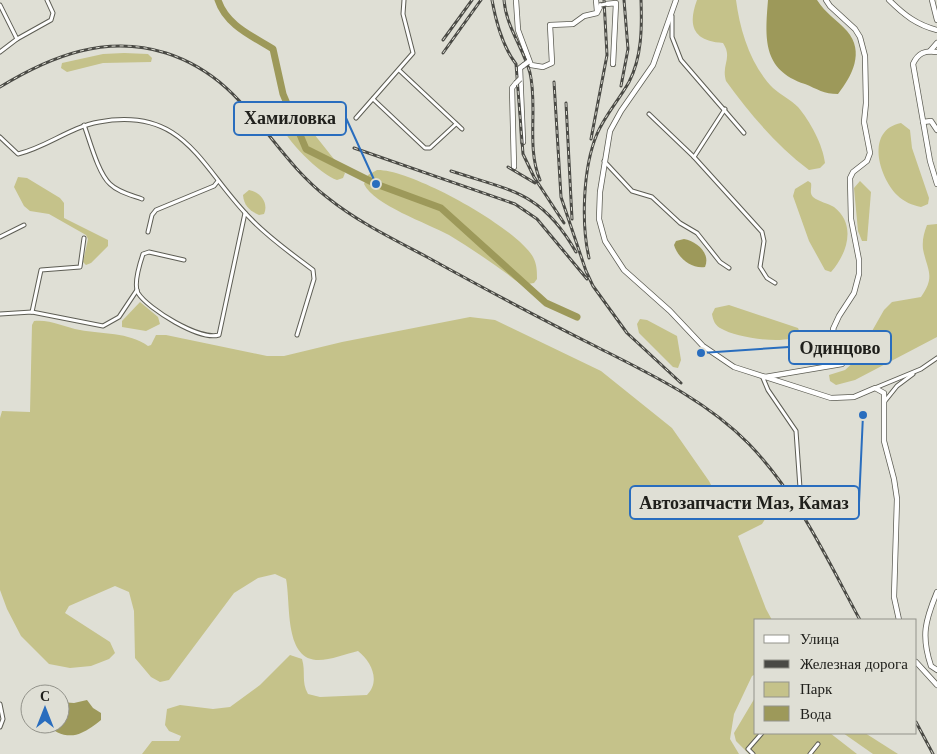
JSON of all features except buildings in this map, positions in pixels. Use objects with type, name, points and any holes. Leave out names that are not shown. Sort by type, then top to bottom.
[{"type":"street","points":[[0,52],[17,39],[51,20],[53,17],[47,0]]},
{"type":"street","points":[[356,118],[413,53],[403,14],[404,0]]},
{"type":"street","points":[[516,0],[518,30],[527,63]]},
{"type":"street","points":[[596,0],[597,12]]},
{"type":"street","points":[[676,0],[646,77],[614,123],[604,161],[599,218],[605,241],[618,263],[670,311],[703,346],[734,367],[763,378],[831,398],[854,397],[921,369]]},
{"type":"street","points":[[763,378],[783,372],[842,364],[846,358],[833,329],[839,316],[852,298],[859,274],[859,260],[851,219],[850,178],[853,172],[867,160],[870,148],[864,122],[866,98],[862,43],[855,29],[826,0]]},
{"type":"street","points":[[889,0],[908,18],[924,27],[937,30]]},
{"type":"street","points":[[932,0],[937,20]]},
{"type":"street","points":[[527,63],[544,67],[552,63],[550,25],[573,24],[584,16],[597,12],[604,5],[616,3],[613,64]]},
{"type":"street","points":[[0,5],[17,39]]},
{"type":"street","points":[[672,13],[672,37],[681,60],[744,132]]},
{"type":"street","points":[[937,43],[930,51],[917,57],[914,64],[933,175],[937,184]]},
{"type":"street","points":[[930,51],[937,52]]},
{"type":"street","points":[[523,142],[520,68],[527,63]]},
{"type":"street","points":[[399,70],[462,129]]},
{"type":"street","points":[[514,167],[512,88],[520,79]]},
{"type":"street","points":[[374,99],[425,148],[430,148],[456,124]]},
{"type":"street","points":[[694,158],[725,109]]},
{"type":"street","points":[[649,114],[694,158],[762,232],[764,245],[760,257],[760,268],[774,284]]},
{"type":"street","points":[[923,122],[931,121],[937,117]]},
{"type":"street","points":[[0,136],[18,154],[84,125],[115,120],[139,119],[168,130],[186,141],[245,213],[313,270],[314,279],[297,335]]},
{"type":"street","points":[[931,121],[937,130]]},
{"type":"street","points":[[84,125],[98,163],[110,184],[123,192],[142,199]]},
{"type":"street","points":[[604,161],[632,191],[652,197],[680,223],[701,236],[723,266],[729,268]]},
{"type":"street","points":[[148,232],[152,215],[156,210],[214,186],[218,181]]},
{"type":"street","points":[[137,290],[153,308],[174,322],[205,334],[219,335],[245,213]]},
{"type":"street","points":[[0,237],[24,225]]},
{"type":"street","points":[[32,312],[41,270],[80,267],[84,238]]},
{"type":"street","points":[[0,314],[32,312],[103,326],[119,317],[137,290],[141,260],[145,252],[184,260]]},
{"type":"street","points":[[885,401],[897,386],[937,358]]},
{"type":"street","points":[[763,378],[768,390],[796,431],[800,488],[806,502]]},
{"type":"street","points":[[875,388],[884,392],[885,401],[882,426],[897,500],[894,597],[899,619]]},
{"type":"street","points":[[937,592],[925,621],[928,655],[931,666],[937,670]]},
{"type":"street","points":[[917,663],[937,685]]},
{"type":"street","points":[[0,704],[3,719],[0,727]]},
{"type":"street","points":[[753,754],[748,749],[761,734]]},
{"type":"street","points":[[810,754],[818,744]]},
{"type":"green space","points":[[697,0],[736,0],[740,24],[758,69],[773,88],[798,107],[819,141],[825,163],[820,168],[809,170],[785,150],[754,117],[726,81],[727,53],[723,43],[705,39],[695,31],[693,18]]},
{"type":"green space","points":[[103,54],[148,54],[152,58],[151,62],[103,63],[67,72],[61,68],[62,63]]},
{"type":"green space","points":[[291,105],[345,173],[343,178],[337,180],[330,177],[304,156],[288,138],[280,122],[280,114],[283,107]]},
{"type":"green space","points":[[901,123],[910,130],[912,148],[929,198],[928,204],[921,207],[902,200],[897,195],[890,186],[881,165],[879,144],[883,134],[890,127]]},
{"type":"green space","points":[[377,170],[393,172],[437,189],[485,216],[523,245],[533,257],[537,279],[534,283],[522,285],[449,235],[402,213],[378,199],[364,184],[368,175]]},
{"type":"green space","points":[[18,177],[27,178],[60,198],[64,203],[64,218],[108,240],[108,246],[91,263],[86,265],[83,262],[88,239],[86,235],[49,214],[30,211],[24,206],[14,187]]},
{"type":"green space","points":[[808,181],[811,183],[813,197],[834,207],[841,214],[845,222],[847,239],[845,248],[837,265],[831,272],[825,270],[809,241],[793,196],[795,189]]},
{"type":"green space","points":[[860,181],[871,192],[867,241],[862,241],[858,231],[854,188]]},
{"type":"green space","points":[[249,190],[257,193],[264,202],[264,214],[259,215],[250,210],[246,205],[243,195]]},
{"type":"green space","points":[[937,224],[937,337],[855,380],[836,385],[830,381],[829,375],[845,370],[855,361],[884,310],[892,302],[921,297],[926,290],[929,273],[923,249],[924,237],[927,225]]},
{"type":"green space","points":[[140,302],[158,317],[160,324],[146,331],[122,327],[122,321]]},
{"type":"green space","points":[[729,305],[798,328],[800,333],[795,337],[775,340],[729,332],[716,325],[712,314],[715,308]]},
{"type":"green space","points":[[470,317],[495,320],[601,371],[672,428],[709,481],[727,516],[764,511],[767,516],[762,524],[738,536],[771,619],[754,619],[754,675],[734,714],[730,739],[739,754],[142,754],[152,741],[179,741],[181,736],[169,731],[165,725],[167,709],[180,705],[213,709],[230,707],[260,685],[290,655],[302,659],[308,694],[320,697],[367,695],[373,684],[373,671],[367,660],[358,651],[316,660],[306,657],[299,649],[291,627],[286,579],[275,574],[258,578],[234,593],[169,680],[160,682],[151,677],[135,658],[134,611],[129,592],[115,586],[69,606],[65,613],[110,642],[115,653],[109,659],[91,666],[70,668],[49,664],[21,636],[7,609],[0,590],[0,418],[2,411],[30,412],[32,325],[34,321],[45,321],[80,330],[115,334],[132,338],[148,346],[151,345],[156,335],[166,335],[267,356],[284,356],[342,342]]},
{"type":"green space","points":[[640,319],[647,320],[677,336],[681,360],[678,368],[673,367],[639,333],[637,324]]},
{"type":"green space","points":[[754,699],[754,734],[831,734],[857,754],[749,754],[736,741],[734,733]]},
{"type":"green space","points":[[844,734],[867,734],[898,754],[873,754]]},
{"type":"water","points":[[768,0],[817,0],[827,13],[847,31],[855,47],[856,55],[852,72],[838,94],[821,91],[791,78],[774,61],[769,51],[767,40]]},
{"type":"water","points":[[684,239],[693,242],[701,248],[706,257],[705,267],[695,266],[686,262],[676,250],[674,245],[676,241]]},
{"type":"water","points":[[87,700],[93,708],[101,713],[101,720],[84,732],[73,735],[63,734],[70,734],[70,703]]},
{"type":"waterway","points":[[218,0],[222,9],[233,23],[273,49],[283,94],[306,149],[376,184],[441,208],[546,303],[577,317]]},
{"type":"railway","points":[[443,40],[472,0]]},
{"type":"railway","points":[[443,53],[481,0]]},
{"type":"railway","points":[[492,0],[500,34],[516,64],[523,154],[534,177],[564,223]]},
{"type":"railway","points":[[504,0],[511,28],[530,73],[533,99],[534,154],[540,180]]},
{"type":"railway","points":[[591,139],[607,55],[604,0]]},
{"type":"railway","points":[[621,86],[628,49],[624,0]]},
{"type":"railway","points":[[589,258],[584,212],[586,179],[592,147],[600,127],[629,82],[633,72],[639,52],[641,0]]},
{"type":"railway","points":[[0,87],[39,66],[59,58],[101,47],[144,48],[166,53],[194,65],[217,80],[237,98],[307,179],[351,215],[511,303],[677,389],[715,414],[732,428],[766,464],[797,506],[859,619]]},
{"type":"railway","points":[[554,82],[561,197],[586,271],[593,286],[627,333],[681,383]]},
{"type":"railway","points":[[566,103],[572,219]]},
{"type":"railway","points":[[354,148],[515,204],[537,219],[587,279]]},
{"type":"railway","points":[[508,167],[535,183]]},
{"type":"railway","points":[[451,171],[524,196],[538,205],[551,217],[576,252]]},
{"type":"railway","points":[[917,724],[933,754]]},
{"type":"place","name":"Хамиловка","points":[[376,184]]},
{"type":"place","name":"Одинцово","points":[[701,353]]},
{"type":"place","name":"Автозапчасти Маз, Камаз","points":[[863,415]]}]
